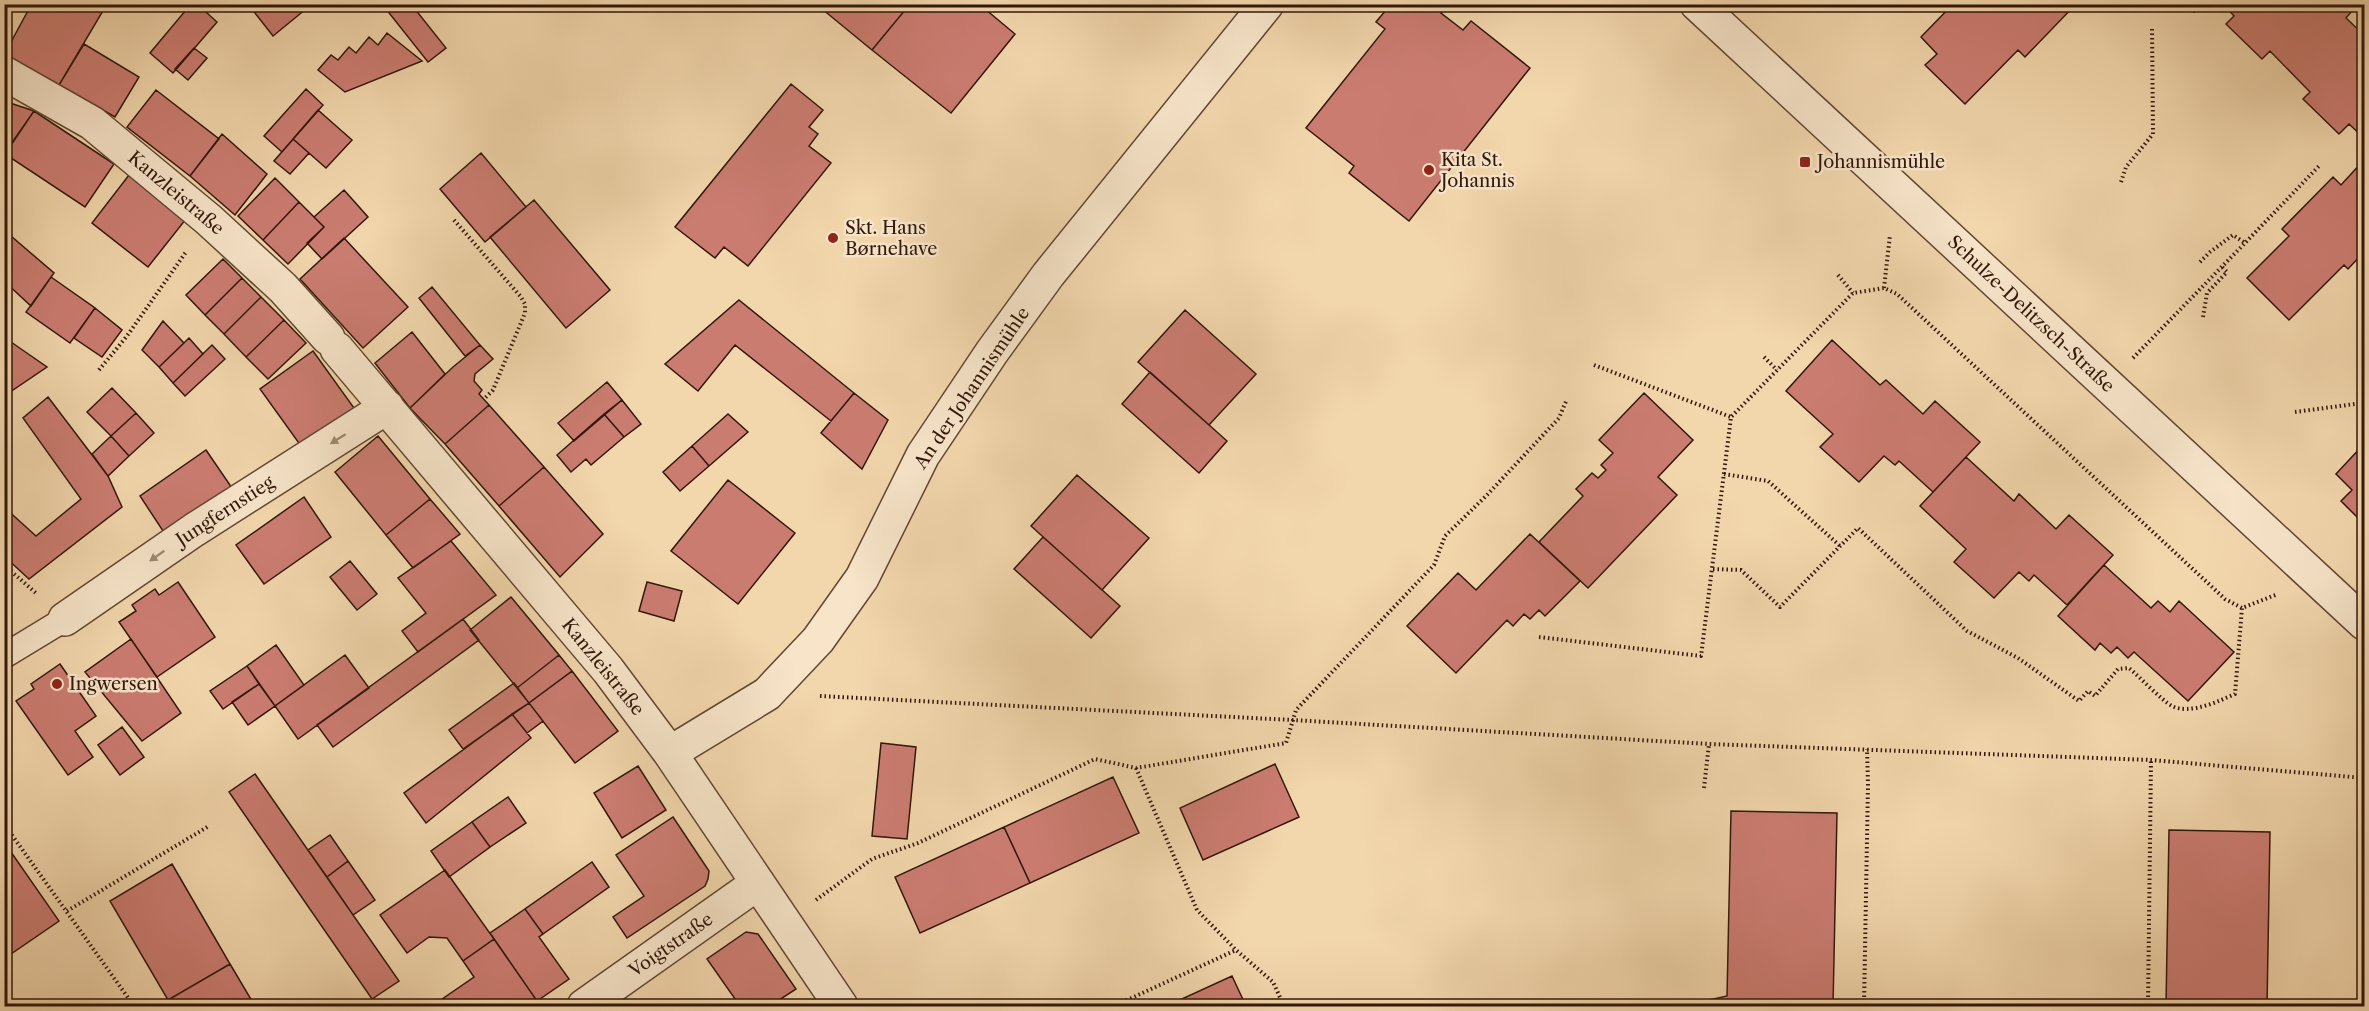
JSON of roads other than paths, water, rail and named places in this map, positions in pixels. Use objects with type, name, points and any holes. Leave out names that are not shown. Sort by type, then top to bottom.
[{"type":"street","name":"An der Johannismühle","points":[[670,753],[767,694],[818,640],[862,578],[923,455],[1013,324],[1048,275],[1267,4]]},
{"type":"street","name":"Schulze-Delitzsch-Straße","points":[[1696,4],[2364,623]]},
{"type":"street","name":"Kanzleistraße","points":[[4,73],[92,123],[209,220],[283,288],[333,343],[608,670],[670,753],[841,1006]]},
{"type":"street","name":"Jungfernstieg","points":[[65,620],[194,530],[387,407]]},
{"type":"street","name":"Voigtstraße","points":[[584,1006],[758,883]]},
{"type":"lane","points":[[4,656],[65,620]]},
{"type":"place","name":"Johannismühle","points":[[1805,162]]},
{"type":"place","name":"Kita St. Johannis","points":[[1429,170]]},
{"type":"place","name":"Skt. Hans Børnehave","points":[[833,238]]},
{"type":"place","name":"Ingwersen","points":[[57,684]]}]
